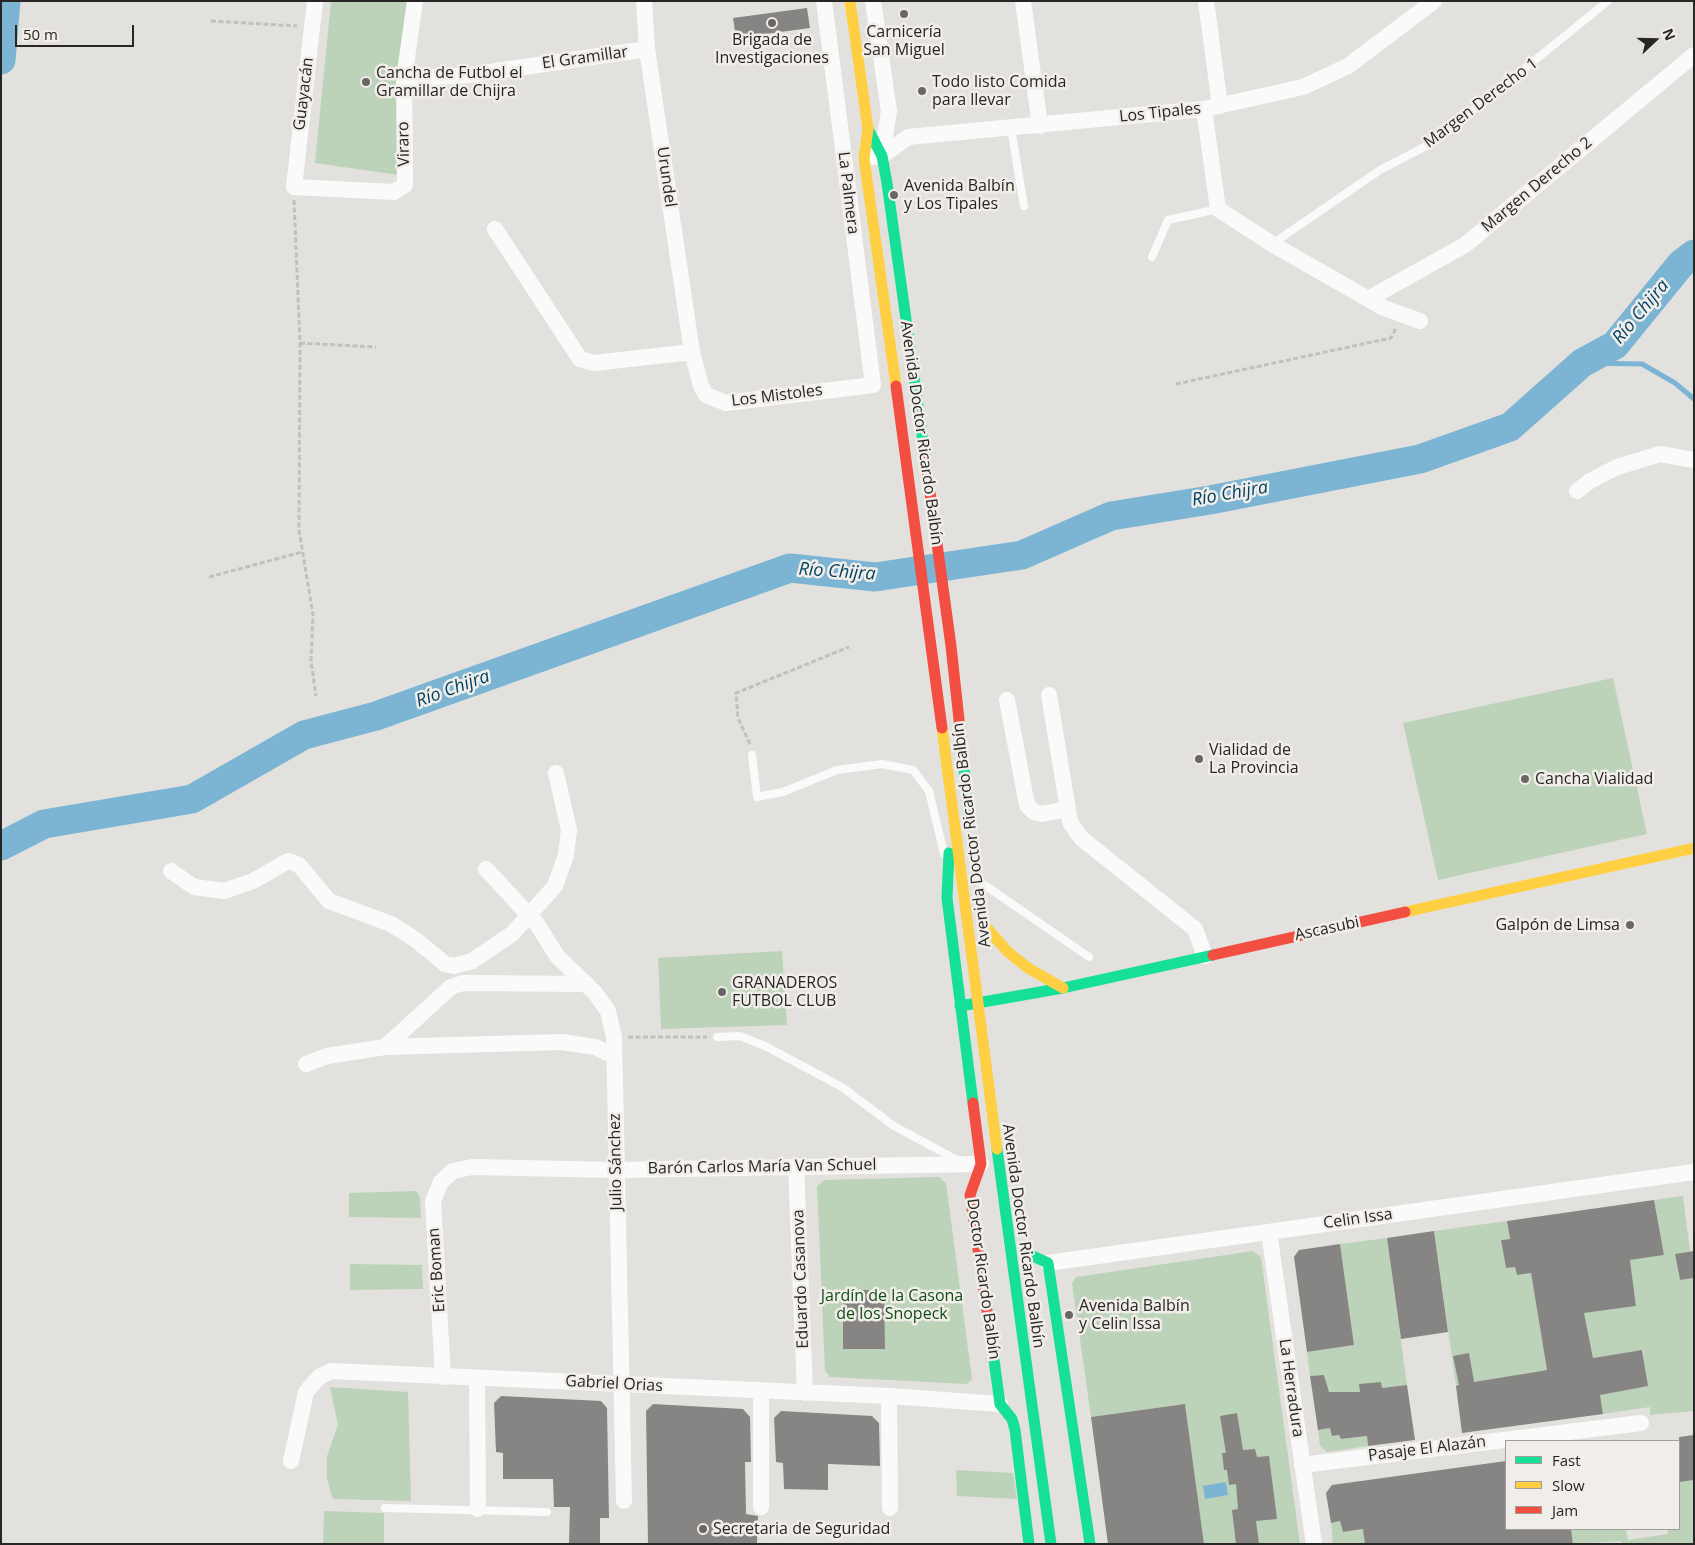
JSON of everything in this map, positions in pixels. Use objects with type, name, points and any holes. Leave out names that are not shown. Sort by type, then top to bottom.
[{"type":"main road","name":"Avenida Doctor Ricardo Balbín","points":[[850,1],[868,129],[864,158],[932,649],[977,1003],[1051,1544]]},
{"type":"main road","name":"Avenida Doctor Ricardo Balbín","points":[[868,129],[882,156],[951,646],[971,831]]},
{"type":"main road","name":"Doctor Ricardo Balbín","points":[[956,833],[950,853],[947,898],[960,1006],[974,1164],[970,1195],[1000,1404],[1012,1419],[1015,1430],[1029,1544]]},
{"type":"main road","name":"Ascasubi","points":[[960,1006],[1063,988],[1694,848]]},
{"type":"main road","name":"Avenida Doctor Ricardo Balbín","points":[[976,874],[979,897]]},
{"type":"main road","name":"Avenida Doctor Ricardo Balbín","points":[[985,943],[982,920],[1008,952],[1028,968],[1063,988]]},
{"type":"main road","points":[[1024,1252],[1048,1263],[1090,1544]]},
{"type":"street","name":"Guayacán","points":[[294,187],[315,1]]},
{"type":"street","name":"Viraro","points":[[294,187],[394,192],[405,184],[404,79],[415,1]]},
{"type":"street","name":"Urundel","points":[[644,1],[647,49],[692,352]]},
{"type":"street","points":[[825,3],[841,1]]},
{"type":"street","points":[[873,1],[889,111],[882,156]]},
{"type":"street","points":[[1023,1],[1040,126]]},
{"type":"street","points":[[1206,1],[1218,209],[1272,244],[1384,308],[1420,320]]},
{"type":"street","name":"Los Tipales","points":[[864,158],[882,156],[908,138],[1212,107],[1303,87],[1324,79],[1348,66],[1434,1]]},
{"type":"street","name":"La Palmera","points":[[825,3],[874,385]]},
{"type":"street","name":"El Gramillar","points":[[404,79],[469,75],[647,49]]},
{"type":"street","name":"Margen Derecho 2","points":[[1368,299],[1465,244],[1694,55]]},
{"type":"street","points":[[494,229],[580,359],[594,363],[692,352]]},
{"type":"street","name":"Los Mistoles","points":[[692,352],[701,386],[706,395],[726,403],[874,385]]},
{"type":"street","points":[[1577,491],[1590,481],[1617,467],[1660,454],[1694,460]]},
{"type":"street","points":[[1049,694],[1070,822],[1081,838],[1195,929],[1205,956]]},
{"type":"street","points":[[1007,700],[1027,805],[1034,812],[1042,814],[1067,809]]},
{"type":"street","points":[[171,871],[194,887],[224,891],[253,881],[288,861],[299,865],[329,901],[391,924],[416,940],[445,964],[454,966],[472,961],[512,934],[555,886],[566,855],[569,830],[556,773]]},
{"type":"street","name":"Julio Sánchez","points":[[486,870],[529,915],[557,956],[587,984],[608,1011],[614,1037],[624,1501]]},
{"type":"street","points":[[454,966],[463,983]]},
{"type":"street","points":[[385,1047],[451,987],[463,983],[587,984]]},
{"type":"street","points":[[306,1064],[327,1056],[385,1047],[562,1042],[595,1047],[614,1056]]},
{"type":"street","name":"Barón Carlos María Van Schuel","points":[[453,1170],[472,1167],[616,1170],[974,1164]]},
{"type":"street","name":"Eduardo Casanova","points":[[796,1166],[805,1393]]},
{"type":"street","name":"Eric Boman","points":[[444,1377],[433,1201],[441,1182],[453,1170]]},
{"type":"street","name":"Celin Issa","points":[[1048,1263],[1694,1172]]},
{"type":"street","name":"La Herradura","points":[[1269,1232],[1314,1544]]},
{"type":"street","name":"Gabriel Orias","points":[[291,1461],[306,1392],[319,1377],[331,1371],[761,1392],[889,1396],[1000,1404]]},
{"type":"street","points":[[477,1378],[478,1509]]},
{"type":"street","points":[[761,1392],[761,1507]]},
{"type":"street","points":[[889,1396],[890,1508]]},
{"type":"street","name":"Pasaje El Alazán","points":[[1302,1465],[1641,1423]]},
{"type":"lane","name":"Margen Derecho 1","points":[[1272,244],[1380,170],[1434,142],[1608,1]]},
{"type":"lane","points":[[1011,128],[1024,206]]},
{"type":"lane","points":[[1152,257],[1168,220],[1218,209]]},
{"type":"lane","points":[[752,755],[757,797],[783,792],[837,770],[882,764],[912,770],[928,791],[948,868]]},
{"type":"lane","points":[[976,874],[1089,957]]},
{"type":"lane","points":[[717,1036],[740,1036],[765,1046],[842,1087],[894,1126],[935,1150],[974,1164]]},
{"type":"lane","points":[[385,1508],[546,1512]]},
{"type":"path","points":[[211,21],[312,26]]},
{"type":"path","points":[[294,187],[300,343],[299,530],[312,615],[311,661],[316,696]]},
{"type":"path","points":[[1176,384],[1391,338],[1403,314]]},
{"type":"path","points":[[300,343],[376,347]]},
{"type":"path","points":[[209,577],[302,552]]},
{"type":"path","points":[[752,755],[748,739],[738,718],[736,693],[849,647]]},
{"type":"path","points":[[614,1037],[717,1036]]},
{"type":"green space","name":"Cancha de Futbol el Gramillar de Chijra","points":[[331,1],[417,1],[398,175],[315,163]]},
{"type":"green space","name":"Cancha Vialidad","points":[[1613,678],[1647,834],[1438,880],[1403,723]]},
{"type":"green space","name":"GRANADEROS FUTBOL CLUB","points":[[782,951],[787,1025],[661,1029],[658,958]]},
{"type":"green space","name":"Jardín de la Casona de los Snopeck","points":[[939,1177],[946,1183],[972,1379],[967,1384],[830,1377],[825,1371],[817,1186],[824,1180]]},
{"type":"green space","points":[[416,1191],[420,1197],[421,1218],[349,1217],[349,1193]]},
{"type":"green space","points":[[1683,1196],[1690,1252],[1675,1254],[1680,1280],[1694,1278],[1694,1411],[1650,1415],[1650,1407],[1603,1414],[1599,1392],[1647,1386],[1643,1350],[1593,1358],[1584,1313],[1636,1306],[1630,1260],[1664,1255],[1654,1200]]},
{"type":"green space","points":[[1507,1221],[1510,1239],[1501,1240],[1506,1268],[1515,1267],[1517,1275],[1531,1273],[1547,1370],[1519,1374],[1520,1385],[1502,1377],[1456,1386],[1434,1231]]},
{"type":"green space","points":[[1387,1238],[1407,1385],[1382,1388],[1362,1404],[1329,1392],[1324,1375],[1310,1376],[1307,1352],[1354,1345],[1340,1244]]},
{"type":"green space","points":[[1253,1251],[1261,1257],[1300,1544],[1204,1544],[1185,1404],[1091,1417],[1072,1283],[1076,1277]]},
{"type":"green space","points":[[350,1264],[422,1265],[423,1289],[350,1290]]},
{"type":"green space","points":[[330,1387],[408,1392],[411,1501],[333,1499],[327,1479],[327,1456],[338,1425]]},
{"type":"green space","points":[[1330,1428],[1332,1436],[1339,1435],[1341,1439],[1367,1436],[1368,1446],[1327,1452],[1320,1446],[1318,1430]]},
{"type":"green space","points":[[956,1470],[1013,1473],[1017,1499],[957,1496]]},
{"type":"green space","points":[[1694,1480],[1694,1544],[1621,1544],[1621,1541],[1573,1544],[1571,1530],[1626,1530],[1628,1540],[1668,1534],[1667,1530],[1680,1530],[1680,1482]]},
{"type":"green space","points":[[324,1511],[384,1513],[384,1544],[323,1544]]},
{"type":"green space","points":[[1340,1521],[1343,1532],[1379,1527],[1365,1544],[1333,1544],[1331,1523]]},
{"type":"water","points":[[1226,1482],[1228,1495],[1205,1499],[1203,1486]]},
{"type":"building","name":"Brigada de Investigaciones","points":[[807,8],[810,28],[736,38],[733,18]]},
{"type":"building","points":[[1654,1200],[1664,1255],[1630,1260],[1636,1306],[1584,1313],[1593,1358],[1642,1350],[1648,1386],[1600,1395],[1603,1414],[1462,1433],[1456,1386],[1459,1385],[1453,1356],[1469,1353],[1474,1382],[1547,1370],[1531,1273],[1517,1275],[1515,1267],[1506,1268],[1501,1240],[1510,1239],[1507,1221]]},
{"type":"building","points":[[1434,1231],[1448,1332],[1401,1339],[1387,1238]]},
{"type":"building","points":[[1340,1244],[1354,1345],[1307,1352],[1294,1257],[1299,1250]]},
{"type":"building","points":[[1694,1251],[1694,1278],[1680,1280],[1675,1254]]},
{"type":"building","points":[[843,1290],[884,1290],[885,1349],[843,1349]]},
{"type":"building","points":[[1324,1375],[1329,1392],[1360,1392],[1359,1384],[1381,1382],[1382,1388],[1407,1385],[1415,1440],[1368,1446],[1367,1436],[1341,1439],[1339,1435],[1332,1436],[1330,1428],[1318,1430],[1310,1376]]},
{"type":"building","points":[[501,1396],[601,1401],[607,1408],[609,1518],[600,1518],[600,1544],[569,1544],[570,1507],[554,1507],[553,1479],[503,1479],[503,1453],[496,1452],[494,1403]]},
{"type":"building","points":[[653,1404],[743,1409],[750,1417],[751,1462],[745,1462],[746,1514],[758,1516],[757,1544],[648,1544],[646,1411]]},
{"type":"building","points":[[1185,1404],[1204,1544],[1108,1544],[1091,1417]]},
{"type":"building","points":[[781,1411],[872,1416],[879,1423],[880,1466],[828,1464],[828,1490],[784,1489],[783,1463],[776,1462],[774,1418]]},
{"type":"building","points":[[1237,1413],[1243,1450],[1255,1449],[1257,1457],[1269,1456],[1277,1519],[1256,1521],[1259,1544],[1236,1544],[1232,1510],[1238,1509],[1236,1484],[1229,1485],[1227,1470],[1224,1470],[1222,1453],[1226,1453],[1220,1416]]},
{"type":"building","points":[[1694,1435],[1694,1480],[1680,1482],[1679,1437]]},
{"type":"building","points":[[1505,1461],[1505,1530],[1571,1530],[1573,1544],[1365,1544],[1363,1529],[1343,1532],[1340,1521],[1331,1523],[1326,1493],[1332,1485]]},
{"type":"waterway","points":[[1,60],[6,1]]},
{"type":"waterway","name":"Río Chijra","points":[[1,846],[44,824],[192,799],[304,735],[376,716],[790,568],[875,577],[1022,555],[1111,516],[1210,500],[1420,459],[1510,427],[1582,363],[1615,345],[1681,264],[1694,254]]},
{"type":"waterway","points":[[1582,363],[1642,364],[1675,383],[1694,399]]},
{"type":"traffic: fast","points":[[868,129],[882,156],[887,183],[925,456]]},
{"type":"traffic: fast","points":[[961,738],[969,819]]},
{"type":"traffic: fast","points":[[949,853],[947,898],[973,1103]]},
{"type":"traffic: fast","points":[[960,1006],[1063,988],[1213,955]]},
{"type":"traffic: fast","points":[[997,1149],[1051,1544]]},
{"type":"traffic: fast","points":[[1024,1252],[1048,1263],[1090,1544]]},
{"type":"traffic: fast","points":[[992,1345],[1000,1404],[1012,1419],[1015,1430],[1029,1544]]},
{"type":"traffic: slow","points":[[850,1],[868,129],[864,158],[896,386]]},
{"type":"traffic: slow","points":[[942,728],[997,1149]]},
{"type":"traffic: slow","points":[[1405,912],[1694,848]]},
{"type":"traffic: slow","points":[[983,924],[1008,952],[1028,968],[1063,988]]},
{"type":"traffic: jam","points":[[896,386],[942,728]]},
{"type":"traffic: jam","points":[[925,456],[951,646],[961,738]]},
{"type":"traffic: jam","points":[[1213,955],[1405,912]]},
{"type":"traffic: jam","points":[[973,1103],[981,1164],[970,1195],[992,1345]]},
{"type":"place","name":"Carnicería San Miguel","points":[[904,14]]},
{"type":"place","name":"Brigada de Investigaciones","points":[[772,23]]},
{"type":"place","name":"Cancha de Futbol el Gramillar de Chijra","points":[[366,82]]},
{"type":"place","name":"Todo listo Comida para llevar","points":[[922,91]]},
{"type":"place","name":"Avenida Balbín y Los Tipales","points":[[894,195]]},
{"type":"place","name":"Vialidad de La Provincia","points":[[1199,759]]},
{"type":"place","name":"Cancha Vialidad","points":[[1525,779]]},
{"type":"place","name":"Galpón de Limsa","points":[[1630,925]]},
{"type":"place","name":"GRANADEROS FUTBOL CLUB","points":[[722,992]]},
{"type":"place","name":"Avenida Balbín y Celin Issa","points":[[1069,1315]]},
{"type":"place","name":"Secretaria de Seguridad","points":[[703,1529]]}]
